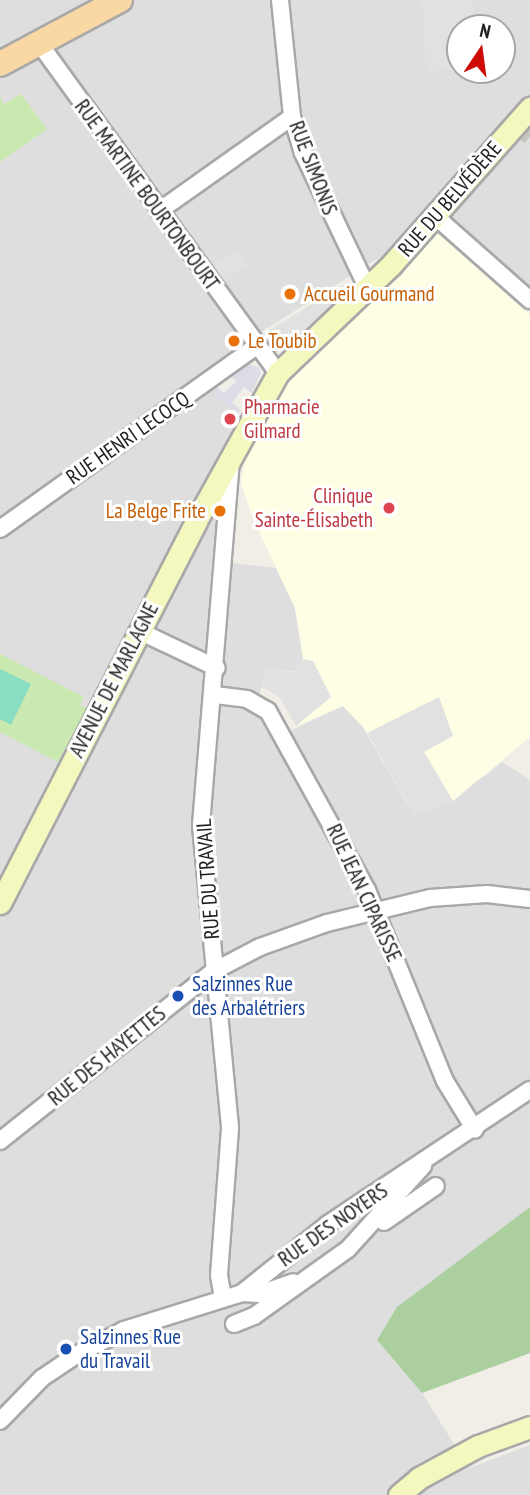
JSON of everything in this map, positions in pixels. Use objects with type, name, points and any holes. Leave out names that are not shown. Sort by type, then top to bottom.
[{"type":"main road","points":[[0,64],[120,0]]},
{"type":"main road","name":"RUE DU BELVÉDÈRE","points":[[278,373],[368,287],[519,128],[530,108]]},
{"type":"main road","name":"AVENUE DE MARLAGNE","points":[[0,903],[139,631],[278,373]]},
{"type":"main road","points":[[399,1495],[419,1478],[478,1446],[530,1427]]},
{"type":"street","name":"RUE SIMONIS","points":[[280,0],[292,117],[303,153],[368,287]]},
{"type":"street","name":"RUE MARTINE BOURTONBOURT","points":[[39,43],[255,347],[278,373]]},
{"type":"street","points":[[159,211],[292,117]]},
{"type":"street","points":[[435,216],[530,300]]},
{"type":"street","name":"RUE HENRI LECOCQ","points":[[0,529],[255,347]]},
{"type":"street","name":"RUE DU TRAVAIL","points":[[223,1298],[219,1275],[230,1127],[201,825],[215,695],[231,459]]},
{"type":"street","points":[[139,631],[217,668]]},
{"type":"street","name":"RUE JEAN CIPARISSE","points":[[215,695],[247,699],[268,711],[325,810],[375,910],[446,1080],[475,1130]]},
{"type":"street","name":"RUE DES HAYETTES","points":[[0,1141],[214,971],[260,947],[375,910],[430,898],[488,894],[530,899]]},
{"type":"street","name":"RUE DES NOYERS","points":[[242,1293],[328,1224],[475,1130],[530,1090]]},
{"type":"street","name":"RUE DES NOYERS","points":[[364,1235],[417,1178],[426,1161]]},
{"type":"street","name":"RUE DES NOYERS","points":[[234,1324],[254,1316],[436,1186]]},
{"type":"street","name":"RUE DES NOYERS","points":[[0,1422],[42,1378],[76,1355],[124,1330],[223,1298],[242,1293],[259,1294],[303,1280]]},
{"type":"shaded area","points":[[0,0],[530,0],[530,294],[429,204],[388,252],[263,331],[210,388],[233,408],[236,422],[203,490],[225,504],[221,562],[276,568],[295,608],[303,659],[295,672],[267,669],[255,710],[273,739],[343,706],[363,727],[414,815],[488,774],[502,762],[530,780],[530,1207],[397,1307],[377,1340],[422,1393],[469,1468],[530,1445],[530,1495],[0,1495]]},
{"type":"shaded area","points":[[422,0],[473,0],[474,14],[446,14],[446,70],[426,72]]},
{"type":"shaded area","name":"Clinique Sainte-Élisabeth","points":[[429,226],[530,315],[530,737],[453,801],[414,815],[363,727],[343,706],[296,726],[279,697],[262,687],[267,669],[295,672],[303,659],[295,608],[255,523],[241,484],[247,446],[286,380]]},
{"type":"shaded area","points":[[236,250],[247,266],[224,282],[213,266]]},
{"type":"shaded area","points":[[343,285],[348,293],[291,349],[273,352],[265,333]]},
{"type":"shaded area","points":[[245,363],[258,367],[261,372],[252,393],[244,387],[232,403],[241,410],[237,415],[210,388],[215,385],[223,393],[236,382],[230,374]]},
{"type":"shaded area","points":[[303,659],[313,661],[331,697],[296,726],[279,697],[262,687],[267,669],[295,672]]},
{"type":"shaded area","points":[[439,697],[453,736],[424,752],[453,801],[414,815],[367,733]]},
{"type":"green space","points":[[21,94],[47,129],[0,162],[0,97],[4,104]]},
{"type":"green space","points":[[0,654],[84,697],[80,705],[88,708],[60,763],[0,732]]},
{"type":"green space","points":[[0,669],[31,684],[11,725],[0,719]]},
{"type":"green space","points":[[530,1207],[530,1353],[422,1393],[377,1340],[397,1307]]},
{"type":"tunnel","points":[[523,131],[530,137]]},
{"type":"place","name":"Accueil Gourmand","points":[[290,294]]},
{"type":"place","name":"Le Toubib","points":[[234,341]]},
{"type":"place","name":"Pharmacie Gilmard","points":[[230,419]]},
{"type":"place","name":"Clinique Sainte-Élisabeth","points":[[389,508]]},
{"type":"place","name":"La Belge Frite","points":[[220,511]]},
{"type":"place","name":"Salzinnes Rue des Arbalétriers","points":[[178,996]]},
{"type":"place","name":"Salzinnes Rue du Travail","points":[[66,1349]]}]
